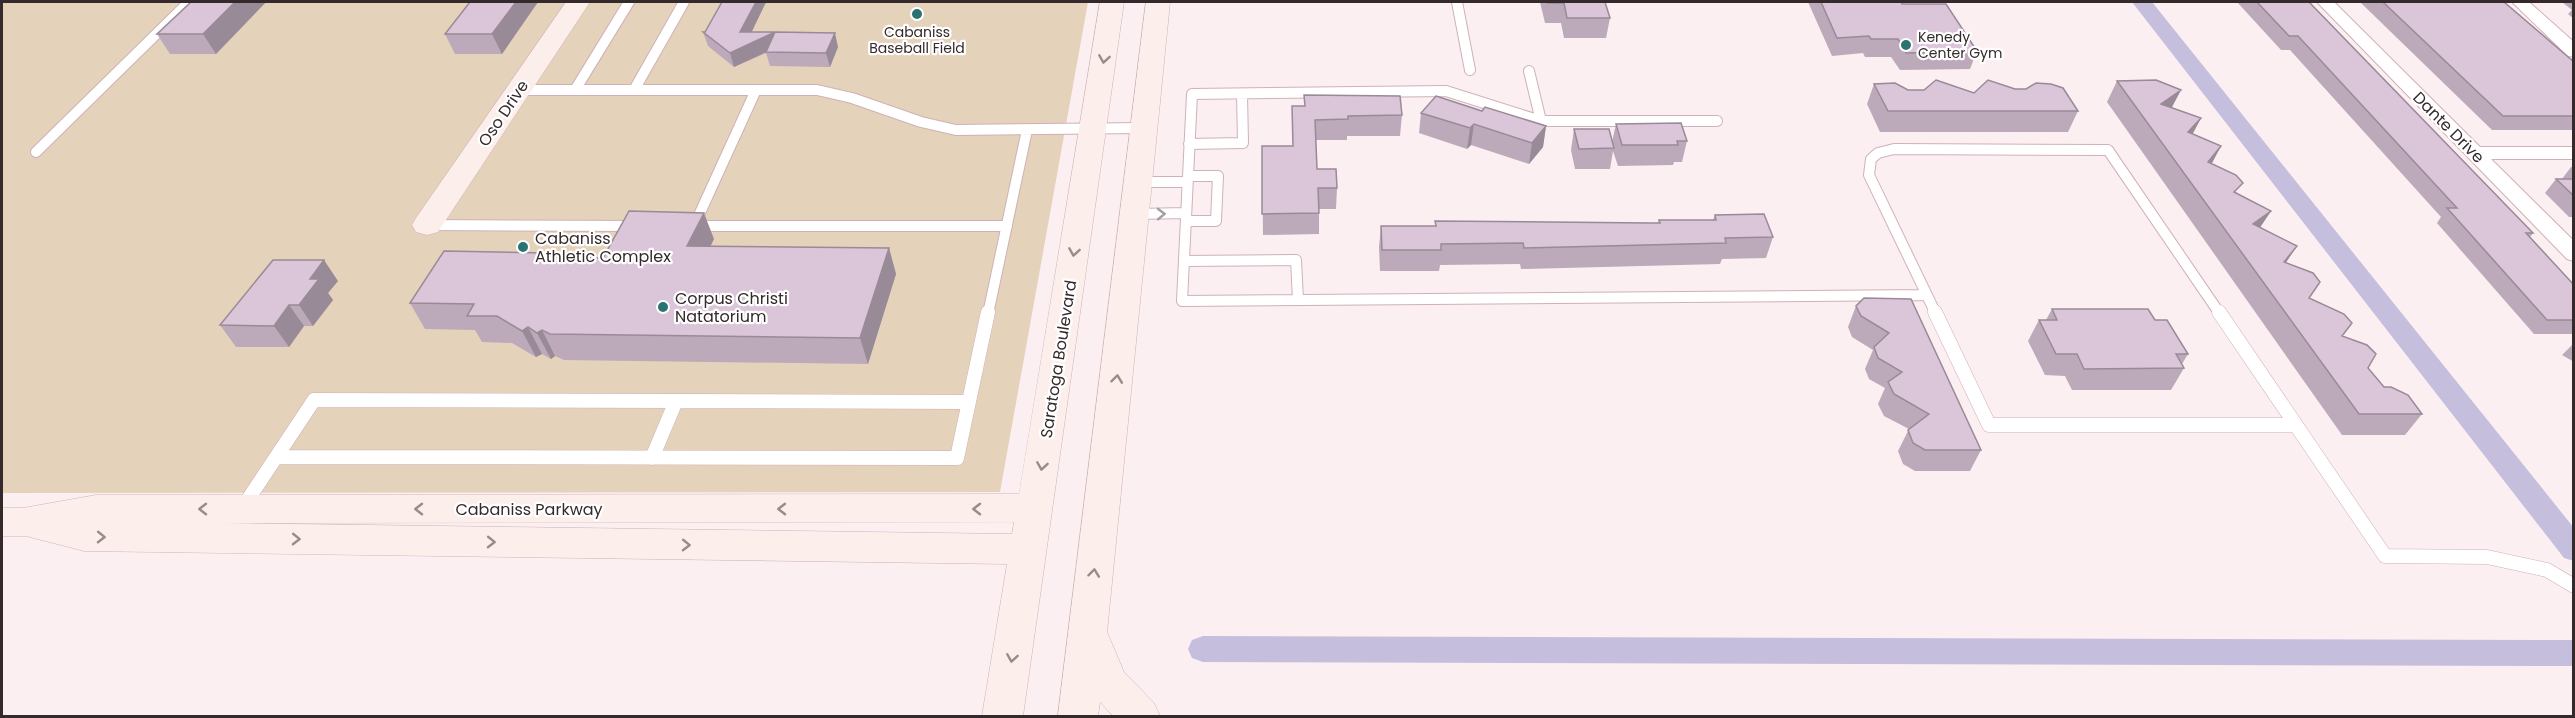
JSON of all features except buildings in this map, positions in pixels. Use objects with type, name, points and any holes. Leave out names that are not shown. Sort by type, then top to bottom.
[{"type":"main road","name":"Oso Drive","points":[[427,225],[578,2]]},
{"type":"main road","name":"Saratoga Boulevard","points":[[1003,717],[1112,2]]},
{"type":"main road","points":[[1078,717],[1140,182],[1158,2]]},
{"type":"main road","name":"Cabaniss Parkway","points":[[12,522],[84,536],[232,524],[1035,508]]},
{"type":"main road","name":"Cabaniss Parkway","points":[[232,524],[1029,549]]},
{"type":"main road","points":[[1088,631],[1108,683],[1139,717]]},
{"type":"street","name":"Dante Drive","points":[[2325,2],[2574,254]]},
{"type":"street","points":[[2520,2],[2574,52]]},
{"type":"street","points":[[2475,153],[2574,153]]},
{"type":"lane","points":[[36,152],[189,2]]},
{"type":"lane","points":[[575,90],[629,2]]},
{"type":"lane","points":[[634,90],[684,2]]},
{"type":"lane","points":[[1457,2],[1470,70]]},
{"type":"lane","points":[[1529,71],[1541,121]]},
{"type":"lane","points":[[519,90],[827,91],[935,126],[956,130],[1144,128]]},
{"type":"lane","points":[[756,90],[688,226],[1006,226]]},
{"type":"lane","points":[[1717,122],[1541,121],[1446,92],[1192,94],[1182,301],[1926,295]]},
{"type":"lane","points":[[1190,144],[1243,143],[1242,94]]},
{"type":"lane","points":[[277,457],[957,458],[1027,130]]},
{"type":"lane","points":[[2295,425],[1989,426],[1869,175],[1867,165],[1871,157],[1881,151],[1893,149],[2108,150],[2385,555],[2487,557],[2547,570],[2574,586]]},
{"type":"lane","points":[[1136,214],[1216,221],[1218,176],[1140,182]]},
{"type":"lane","points":[[427,225],[647,226]]},
{"type":"lane","points":[[1184,261],[1296,260],[1298,300]]},
{"type":"lane","points":[[232,524],[314,400],[969,402]]},
{"type":"lane","points":[[652,458],[676,401]]},
{"type":"shaded area","name":"Cabaniss Athletic Complex","points":[[2,2],[1088,2],[1000,492],[2,493]]},
{"type":"waterway","points":[[2142,2],[2574,550]]},
{"type":"waterway","points":[[1203,649],[2574,653]]},
{"type":"place","name":"Cabaniss Baseball Field","points":[[917,14]]},
{"type":"place","name":"Kenedy Center Gym","points":[[1906,45]]},
{"type":"place","name":"Cabaniss Athletic Complex","points":[[523,247]]},
{"type":"place","name":"Corpus Christi Natatorium","points":[[663,307]]}]
